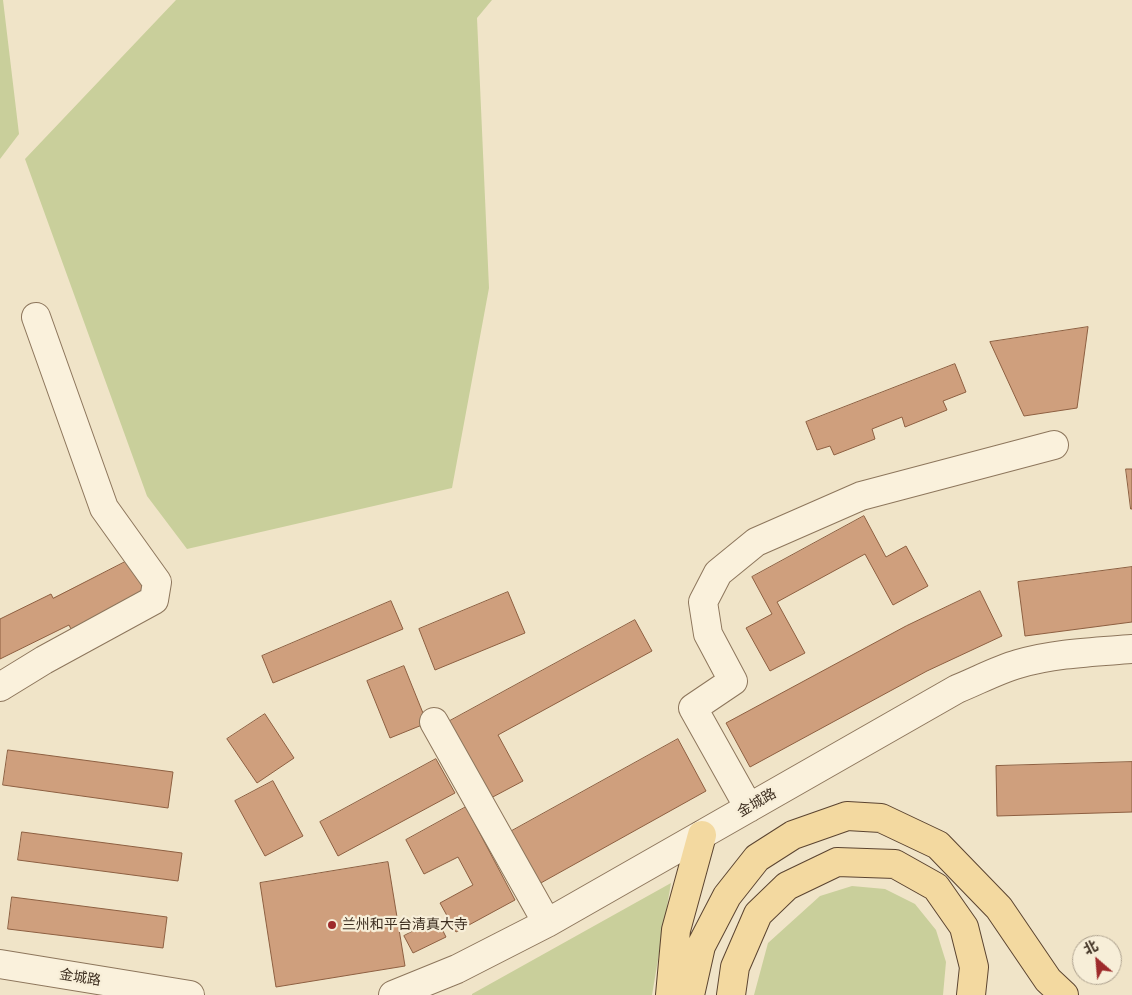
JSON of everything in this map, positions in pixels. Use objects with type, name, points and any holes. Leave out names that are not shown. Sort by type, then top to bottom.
[{"type":"main road","points":[[690,995],[701,946],[727,896],[757,858],[792,835],[847,816],[881,818],[938,845],[999,908],[1048,980],[1064,995]]},
{"type":"main road","points":[[670,995],[676,930],[702,835]]},
{"type":"main road","points":[[731,995],[735,967],[758,914],[787,886],[837,862],[895,864],[936,887],[964,927],[974,967],[971,995]]},
{"type":"street","points":[[0,687],[44,660],[154,600],[157,582],[104,508],[36,317]]},
{"type":"street","points":[[749,808],[693,708],[733,681],[708,634],[703,602],[718,573],[756,542],[861,496],[1054,445]]},
{"type":"street","name":"金城路","points":[[393,995],[457,969],[547,923],[957,689],[1008,668],[1042,658],[1075,653],[1132,649]]},
{"type":"street","points":[[434,722],[547,923]]},
{"type":"street","name":"金城路","points":[[0,964],[190,995]]},
{"type":"green space","points":[[0,0],[3,0],[19,134],[0,159]]},
{"type":"green space","points":[[176,0],[492,0],[477,18],[489,288],[452,488],[187,549],[147,496],[25,159]]},
{"type":"green space","points":[[671,883],[652,995],[472,995],[472,994]]},
{"type":"green space","points":[[852,886],[885,889],[915,904],[936,930],[946,962],[943,995],[754,995],[768,943],[820,896]]},
{"type":"building","points":[[1088,327],[1077,408],[1024,416],[990,342]]},
{"type":"building","points":[[955,364],[966,392],[943,401],[947,410],[905,427],[902,417],[872,429],[875,439],[834,455],[830,446],[817,450],[806,422]]},
{"type":"building","points":[[1126,469],[1132,469],[1132,509],[1131,509]]},
{"type":"building","points":[[864,516],[886,557],[906,546],[928,586],[893,605],[865,554],[777,602],[805,653],[770,671],[746,628],[772,614],[752,577]]},
{"type":"building","points":[[129,560],[145,592],[71,629],[69,625],[0,659],[0,619],[51,594],[53,598]]},
{"type":"building","points":[[1132,567],[1132,622],[1025,636],[1018,582]]},
{"type":"building","points":[[980,591],[1002,636],[927,671],[750,767],[726,723],[906,626]]},
{"type":"building","points":[[508,592],[525,633],[435,670],[419,629]]},
{"type":"building","points":[[391,601],[403,629],[273,683],[262,656]]},
{"type":"building","points":[[635,620],[652,651],[498,735],[523,781],[489,799],[448,722]]},
{"type":"building","points":[[404,666],[427,723],[390,738],[367,681]]},
{"type":"building","points":[[265,714],[294,758],[257,783],[227,739]]},
{"type":"building","points":[[678,739],[706,791],[539,884],[510,832]]},
{"type":"building","points":[[8,750],[173,772],[168,808],[3,785]]},
{"type":"building","points":[[436,759],[455,793],[338,856],[320,822]]},
{"type":"building","points":[[1132,762],[1132,812],[997,816],[996,766]]},
{"type":"building","points":[[273,781],[303,836],[265,856],[235,801]]},
{"type":"building","points":[[466,807],[515,900],[456,932],[440,903],[473,885],[458,857],[424,874],[406,840]]},
{"type":"building","points":[[22,832],[182,853],[178,881],[18,860]]},
{"type":"building","name":"兰州和平台清真大寺","points":[[388,862],[405,966],[276,987],[260,883]]},
{"type":"building","points":[[12,897],[167,917],[163,948],[8,929]]},
{"type":"building","points":[[437,919],[446,937],[413,953],[404,936]]},
{"type":"place","name":"兰州和平台清真大寺","points":[[332,925]]}]
